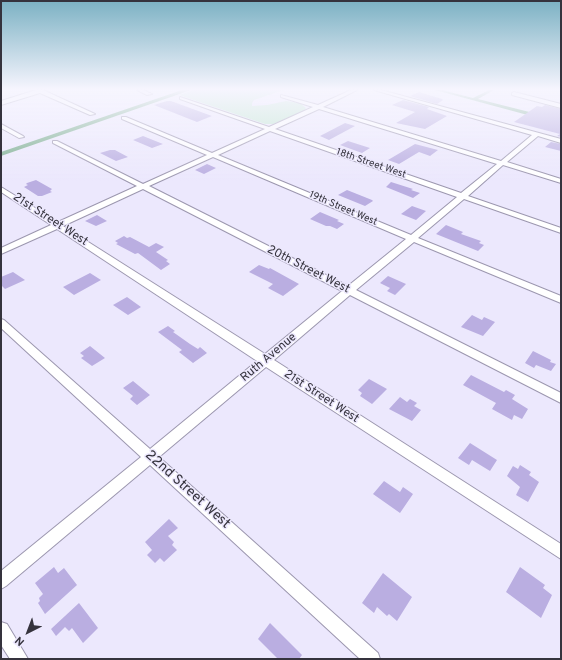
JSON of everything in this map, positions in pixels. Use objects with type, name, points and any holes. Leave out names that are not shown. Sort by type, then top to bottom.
[{"type":"street","name":"19th Street West","points":[[131,121],[561,300]]},
{"type":"street","name":"18th Street West","points":[[247,121],[561,231]]},
{"type":"street","points":[[1,251],[288,121]]},
{"type":"street","points":[[364,121],[561,181]]},
{"type":"street","points":[[489,121],[561,141]]},
{"type":"street","points":[[1,126],[22,137]]},
{"type":"street","name":"Ruth Avenue","points":[[1,581],[537,134]]},
{"type":"street","name":"20th Street West","points":[[55,142],[561,398]]},
{"type":"street","name":"21st Street West","points":[[1,188],[561,552]]},
{"type":"street","name":"22nd Street West","points":[[1,322],[372,659]]},
{"type":"street","points":[[1,630],[20,659]]},
{"type":"shaded area","points":[[92,121],[102,121],[1,156],[1,152]]},
{"type":"shaded area","points":[[256,121],[281,121],[273,124],[265,124]]},
{"type":"building","points":[[400,121],[439,121],[425,129],[396,123]]},
{"type":"building","points":[[561,121],[561,137],[557,136],[560,134],[514,122]]},
{"type":"building","points":[[345,123],[355,126],[329,140],[320,136]]},
{"type":"building","points":[[143,136],[163,144],[152,148],[133,140]]},
{"type":"building","points":[[348,141],[370,148],[362,153],[340,145]]},
{"type":"building","points":[[551,142],[561,144],[561,151],[545,147]]},
{"type":"building","points":[[415,144],[438,150],[430,156],[419,152],[399,164],[388,160]]},
{"type":"building","points":[[115,150],[128,157],[116,161],[100,153]]},
{"type":"building","points":[[207,164],[216,168],[204,174],[195,170]]},
{"type":"building","points":[[36,180],[52,189],[50,191],[52,192],[38,196],[24,187],[28,185],[26,184],[27,183]]},
{"type":"building","points":[[391,182],[413,189],[411,190],[420,193],[413,198],[386,187]]},
{"type":"building","points":[[347,190],[373,201],[365,206],[338,195]]},
{"type":"building","points":[[412,206],[426,211],[416,220],[401,214]]},
{"type":"building","points":[[320,212],[339,220],[337,221],[344,224],[337,229],[310,219]]},
{"type":"building","points":[[97,215],[107,221],[96,226],[85,221]]},
{"type":"building","points":[[446,225],[463,232],[461,234],[481,241],[479,243],[484,245],[478,251],[436,234]]},
{"type":"building","points":[[124,236],[127,238],[130,237],[149,247],[156,243],[164,247],[156,252],[168,260],[166,261],[170,264],[161,270],[138,253],[135,254],[116,244],[118,243],[115,241]]},
{"type":"building","points":[[259,265],[269,269],[270,268],[299,284],[283,296],[268,288],[273,284],[249,272]]},
{"type":"building","points":[[13,272],[25,280],[5,289],[1,285],[1,277]]},
{"type":"building","points":[[90,273],[101,280],[74,295],[63,287]]},
{"type":"building","points":[[388,276],[406,284],[395,295],[387,291],[390,288],[380,283]]},
{"type":"building","points":[[127,297],[141,307],[128,315],[113,305]]},
{"type":"building","points":[[472,315],[482,320],[484,317],[495,322],[483,336],[461,327]]},
{"type":"building","points":[[168,326],[175,331],[173,332],[190,344],[198,349],[200,347],[207,353],[193,363],[179,352],[182,350],[158,332]]},
{"type":"building","points":[[90,346],[105,358],[92,366],[81,358],[84,356],[80,353]]},
{"type":"building","points":[[533,351],[551,360],[550,362],[556,364],[551,371],[536,365],[534,368],[525,363]]},
{"type":"building","points":[[471,375],[504,392],[506,390],[515,395],[512,399],[528,409],[522,419],[514,415],[512,420],[492,409],[496,403],[463,385]]},
{"type":"building","points":[[369,379],[387,389],[372,404],[360,396],[362,393],[358,390]]},
{"type":"building","points":[[133,381],[150,395],[137,405],[130,399],[133,396],[123,388]]},
{"type":"building","points":[[400,397],[407,402],[410,399],[417,403],[414,406],[421,410],[412,421],[389,409]]},
{"type":"building","points":[[470,443],[497,460],[490,471],[472,460],[469,465],[458,458]]},
{"type":"building","points":[[520,465],[531,472],[529,475],[539,482],[528,502],[516,495],[520,487],[507,476],[513,466],[518,469]]},
{"type":"building","points":[[384,481],[400,492],[403,487],[413,494],[400,513],[373,494]]},
{"type":"building","points":[[169,519],[178,528],[168,536],[174,542],[172,545],[177,550],[164,562],[160,558],[155,563],[147,555],[152,550],[145,542]]},
{"type":"building","points":[[54,567],[58,573],[64,568],[77,585],[45,614],[38,603],[40,601],[39,598],[43,594],[35,583]]},
{"type":"building","points":[[520,567],[545,585],[543,588],[552,595],[541,618],[506,592]]},
{"type":"building","points":[[383,573],[412,597],[397,621],[389,614],[387,616],[377,607],[374,613],[362,603]]},
{"type":"building","points":[[79,603],[98,628],[83,643],[72,628],[69,631],[65,627],[56,636],[51,629]]},
{"type":"building","points":[[270,623],[302,655],[299,659],[278,659],[258,639]]},
{"type":"waterway","points":[[556,121],[561,122]]}]
